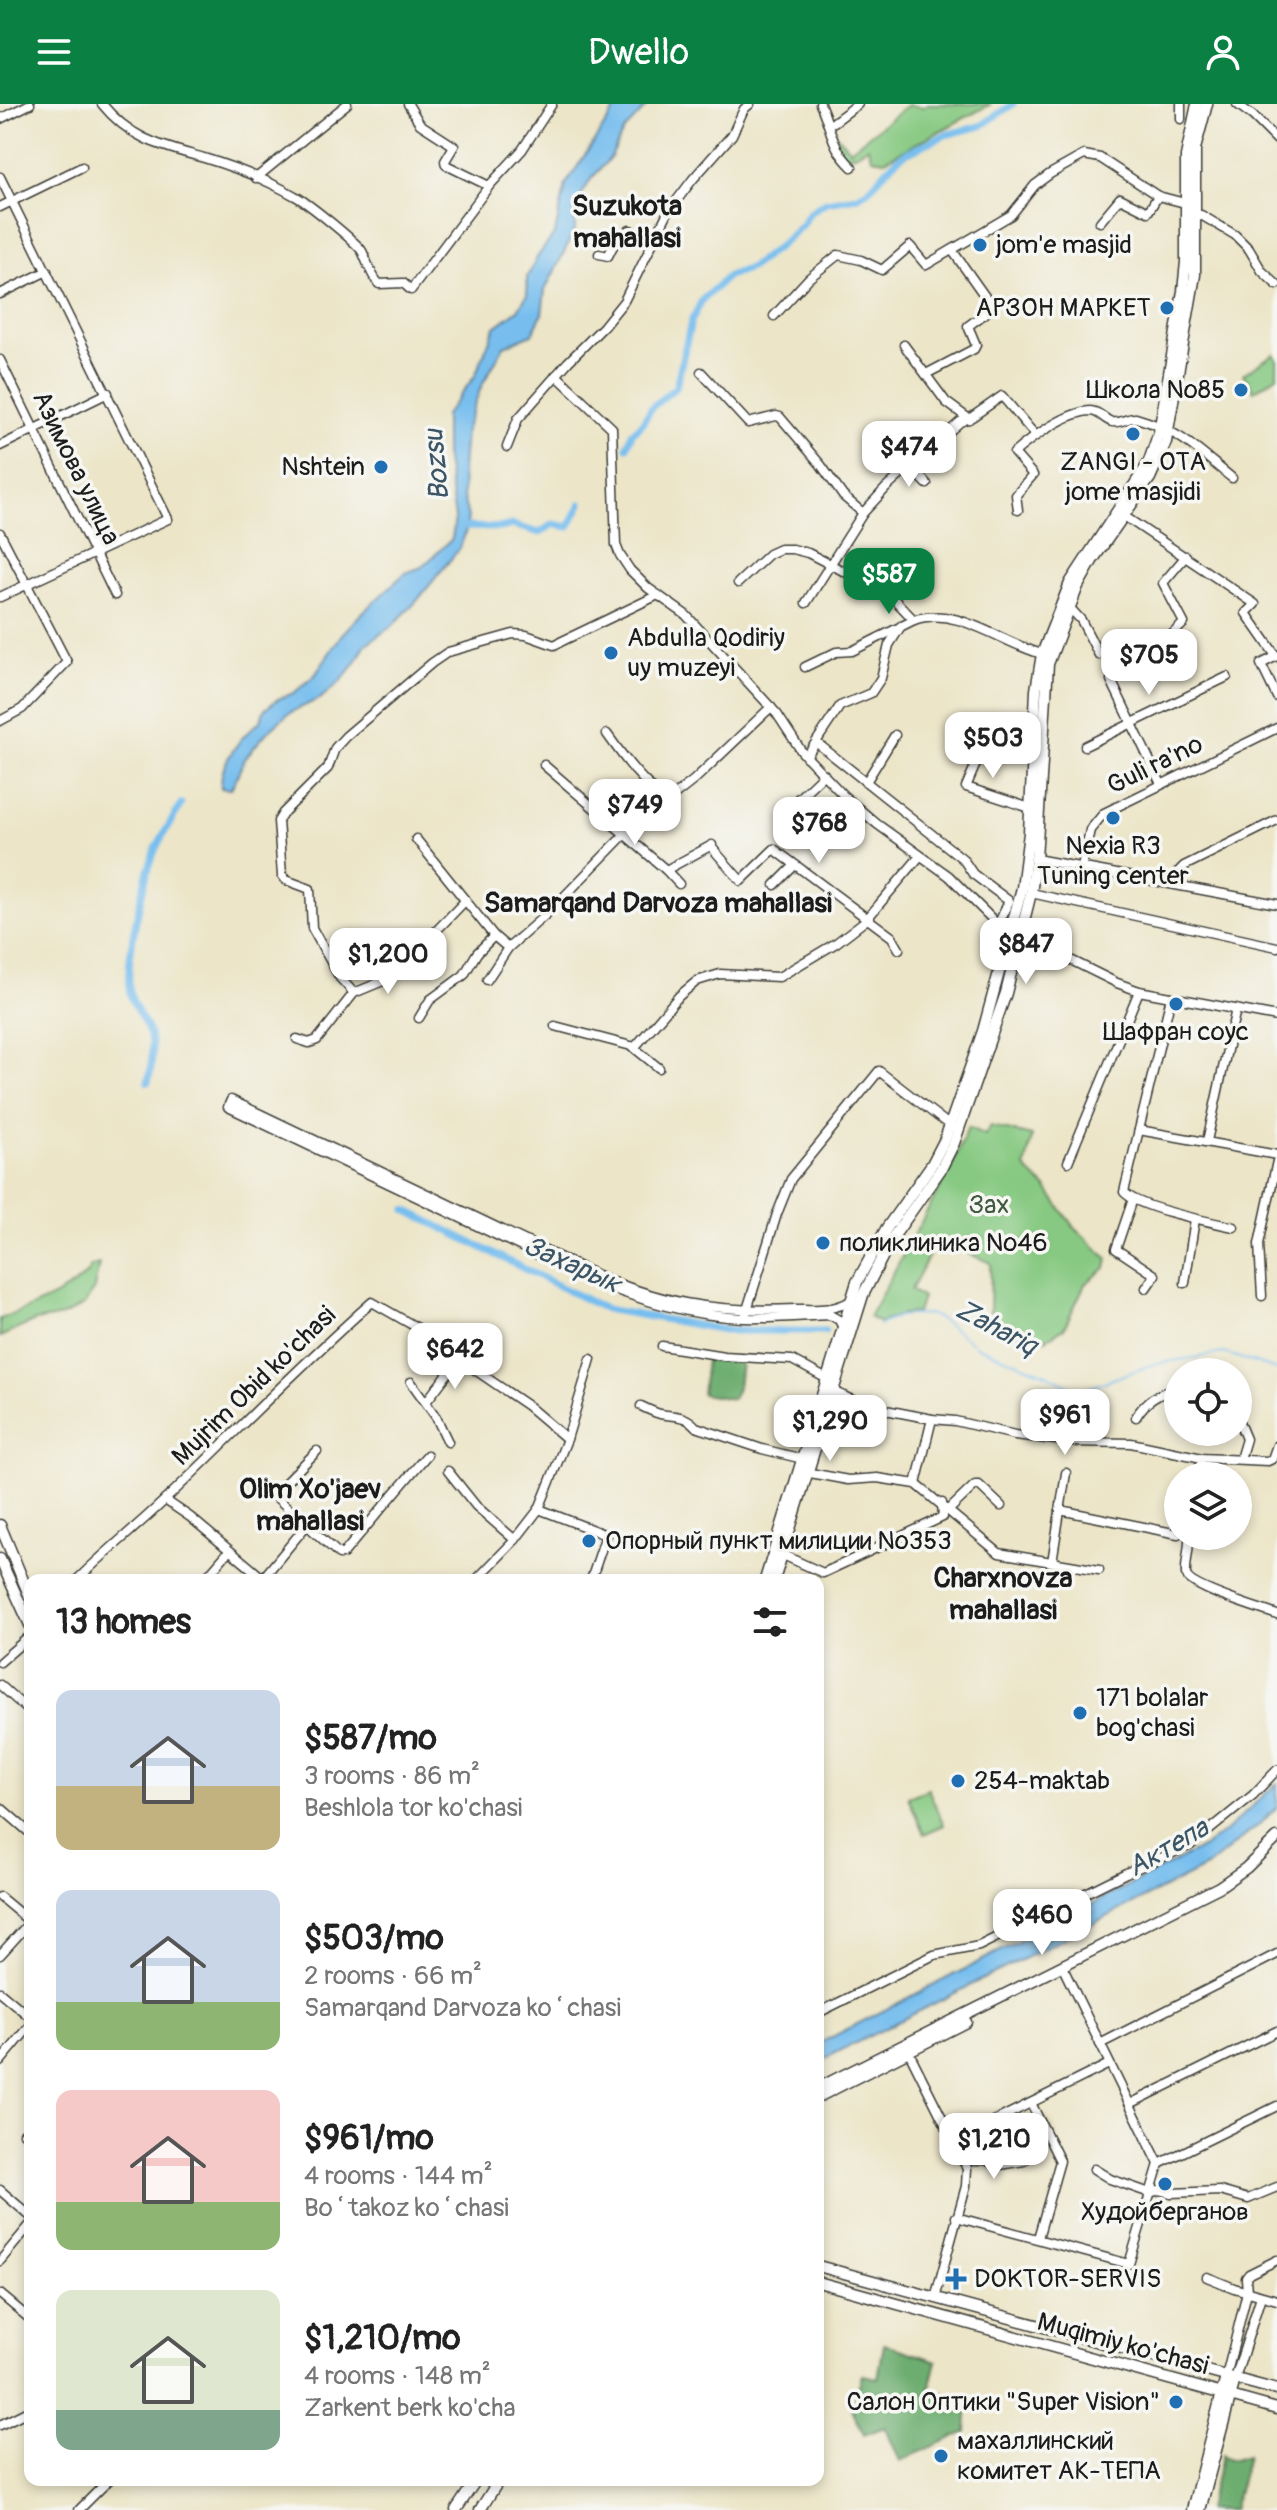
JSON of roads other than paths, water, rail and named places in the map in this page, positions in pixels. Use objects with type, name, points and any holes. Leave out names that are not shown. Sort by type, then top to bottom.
[{"type":"main road","points":[[1186,304],[1186,150],[1197,104]]},
{"type":"main road","points":[[1016,933],[1031,893],[1036,859],[1048,664],[1069,607],[1092,561],[1155,468],[1196,263],[1195,149],[1207,104]]},
{"type":"main road","points":[[767,1574],[848,1321],[891,1240],[941,1169],[954,1143],[991,1039],[1016,933],[1026,863],[1036,690],[1042,654],[1070,583],[1148,464],[1164,427]]},
{"type":"main road","points":[[776,1574],[810,1473],[833,1391],[848,1321]]},
{"type":"main road","points":[[0,1525],[24,1583]]},
{"type":"main road","points":[[0,1559],[24,1612]]},
{"type":"main road","points":[[824,2094],[1219,1887],[1246,1868],[1277,1838]]},
{"type":"main road","points":[[824,2085],[1065,1972],[1223,1892],[1250,1873],[1277,1847]]},
{"type":"main road","name":"Muqimiy ko'chasi","points":[[824,2268],[1277,2390]]},
{"type":"main road","name":"Muqimiy ko'chasi","points":[[824,2284],[1277,2409]]},
{"type":"main road","points":[[942,2316],[950,2311],[947,2301]]},
{"type":"main road","points":[[1098,2359],[1102,2343]]},
{"type":"main road","points":[[1192,2510],[1231,2378]]},
{"type":"main road","points":[[1200,2510],[1226,2395]]},
{"type":"main road","points":[[456,2510],[472,2486]]},
{"type":"main road","points":[[480,2510],[495,2486]]},
{"type":"street","points":[[0,119],[30,104]]},
{"type":"street","points":[[102,104],[117,123],[162,147],[256,178],[312,206],[362,251],[367,266],[379,284],[403,283],[411,290],[489,186],[522,150],[552,104]]},
{"type":"street","points":[[256,178],[347,104]]},
{"type":"street","points":[[408,104],[420,124],[454,146],[445,161],[446,165],[489,186]]},
{"type":"street","points":[[507,447],[518,419],[624,301],[668,212],[732,135],[744,109],[750,104]]},
{"type":"street","points":[[820,104],[830,135],[842,157],[852,167]]},
{"type":"street","points":[[834,122],[858,104]]},
{"type":"street","points":[[1181,104],[1181,119]]},
{"type":"street","points":[[1237,104],[1277,140]]},
{"type":"street","points":[[774,316],[809,278],[838,255],[861,260],[882,270],[909,246],[925,265],[1011,215],[1035,185],[1084,155],[1100,158],[1158,196],[1185,203]]},
{"type":"street","points":[[0,207],[82,167]]},
{"type":"street","points":[[0,177],[168,519],[0,597]]},
{"type":"street","points":[[1100,222],[1120,198],[1148,212],[1158,196]]},
{"type":"street","points":[[1195,216],[1201,215],[1235,235],[1249,249],[1262,271],[1277,285]]},
{"type":"street","points":[[599,254],[608,256],[617,238],[630,230],[651,243]]},
{"type":"street","points":[[926,374],[974,349],[976,345],[968,326],[991,310],[991,305],[952,250]]},
{"type":"street","points":[[0,294],[47,271]]},
{"type":"street","points":[[904,345],[946,402],[969,419]]},
{"type":"street","name":"Азимова улица","points":[[0,360],[115,595]]},
{"type":"street","points":[[701,372],[748,423],[780,417],[843,496],[863,513]]},
{"type":"street","points":[[556,375],[611,426],[616,545],[620,555],[639,579],[686,615],[771,707],[806,757],[861,811],[949,876],[998,925],[1139,991],[1277,1017]]},
{"type":"street","points":[[0,446],[108,393]]},
{"type":"street","points":[[806,603],[863,513],[960,422],[1002,396],[1035,435]]},
{"type":"street","points":[[1018,510],[1016,495],[1033,475],[1014,453],[1035,435],[1088,411],[1099,413],[1116,423],[1130,417],[1164,427],[1192,443],[1232,478]]},
{"type":"street","points":[[910,466],[927,484]]},
{"type":"street","points":[[1124,516],[1255,604],[1246,613],[1276,656],[1261,664],[1277,697]]},
{"type":"street","points":[[0,533],[67,662],[22,709],[1,718]]},
{"type":"street","points":[[738,583],[769,554],[780,549],[808,553],[890,595],[914,620]]},
{"type":"street","points":[[1163,643],[1184,623],[1163,583],[1186,556]]},
{"type":"street","points":[[354,993],[340,978],[312,928],[310,889],[288,882],[282,875],[277,824],[283,813],[328,768],[335,748],[346,736],[448,652],[513,634],[526,635],[554,645],[658,595]]},
{"type":"street","points":[[1069,607],[1081,620],[1099,655]]},
{"type":"street","points":[[805,667],[836,652],[852,651],[925,616],[947,616],[1042,654]]},
{"type":"street","points":[[806,757],[840,706],[871,693],[881,678],[889,645],[901,626]]},
{"type":"street","points":[[1085,746],[1227,677]]},
{"type":"street","points":[[1111,680],[1161,784]]},
{"type":"street","points":[[487,980],[508,948],[551,910],[624,835],[694,780],[771,707]]},
{"type":"street","name":"Guli ra'no","points":[[1082,866],[1090,830],[1098,818],[1110,809],[1277,728]]},
{"type":"street","points":[[607,734],[633,768],[656,793],[668,801]]},
{"type":"street","points":[[866,782],[895,735]]},
{"type":"street","points":[[987,738],[966,787],[1030,808]]},
{"type":"street","points":[[817,743],[963,859],[971,872],[1009,901],[998,925]]},
{"type":"street","points":[[544,765],[679,884]]},
{"type":"street","points":[[784,812],[824,774]]},
{"type":"street","points":[[1174,882],[1184,866],[1277,820]]},
{"type":"street","points":[[416,839],[494,936],[508,948]]},
{"type":"street","points":[[666,870],[713,848],[743,880],[774,849],[892,937],[899,949]]},
{"type":"street","points":[[633,1047],[693,983],[720,974],[779,977],[836,943],[866,920],[920,856]]},
{"type":"street","points":[[1036,859],[1174,882],[1277,904]]},
{"type":"street","points":[[775,885],[794,866]]},
{"type":"street","points":[[1031,893],[1277,947]]},
{"type":"street","points":[[297,1039],[309,1043],[317,1040],[354,993],[383,981],[409,959],[466,900]]},
{"type":"street","points":[[419,1018],[430,1000],[464,975],[476,954],[494,936]]},
{"type":"street","points":[[1068,1162],[1139,991]]},
{"type":"street","points":[[1171,997],[1124,1192],[1133,1199],[1195,1219],[1234,1227]]},
{"type":"street","points":[[1207,1141],[1236,1009]]},
{"type":"street","points":[[555,1026],[633,1047],[659,1068]]},
{"type":"street","points":[[746,1315],[791,1179],[879,1071],[945,1122]]},
{"type":"street","points":[[746,1315],[674,1302],[616,1284],[231,1100],[228,1107],[614,1290],[690,1312],[746,1315],[832,1311],[848,1321]]},
{"type":"street","points":[[1139,1130],[1207,1141],[1277,1158],[1259,1244],[1262,1296]]},
{"type":"street","points":[[1133,1199],[1116,1249],[1155,1275],[1146,1288]]},
{"type":"street","points":[[1185,1283],[1195,1219]]},
{"type":"street","name":"Mujrim Obid ko'chasi","points":[[83,1574],[372,1302],[430,1335],[459,1359]]},
{"type":"street","points":[[832,1311],[839,1320],[848,1321]]},
{"type":"street","points":[[662,1346],[712,1354],[792,1360],[827,1379]]},
{"type":"street","points":[[426,1402],[459,1359],[528,1406],[567,1439]]},
{"type":"street","points":[[482,1574],[515,1540],[539,1509],[567,1439],[591,1359]]},
{"type":"street","points":[[411,1382],[436,1417],[448,1442]]},
{"type":"street","points":[[833,1391],[865,1406],[1015,1435],[1073,1442],[1131,1443],[1202,1458],[1268,1461],[1272,1459],[1277,1445]]},
{"type":"street","points":[[1136,1417],[1142,1407],[1164,1392]]},
{"type":"street","points":[[641,1406],[661,1414],[676,1414],[690,1420],[696,1427],[803,1459]]},
{"type":"street","points":[[916,1484],[932,1419]]},
{"type":"street","points":[[1240,1459],[1244,1446]]},
{"type":"street","points":[[317,1451],[279,1489],[277,1498],[339,1554],[343,1554],[427,1455]]},
{"type":"street","points":[[1201,1462],[1202,1458]]},
{"type":"street","points":[[448,1471],[476,1506],[515,1540]]},
{"type":"street","points":[[810,1473],[848,1480],[877,1478],[916,1484],[950,1509],[999,1553],[1099,1570]]},
{"type":"street","points":[[1052,1562],[1066,1473]]},
{"type":"street","points":[[950,1509],[975,1485],[979,1485],[1001,1506]]},
{"type":"street","name":"Mujrim Obid ko'chasi","points":[[165,1500],[258,1574]]},
{"type":"street","points":[[783,1555],[823,1573],[943,1517],[941,1502]]},
{"type":"street","points":[[539,1509],[606,1535],[593,1574]]},
{"type":"street","points":[[1060,1510],[1164,1531]]},
{"type":"street","points":[[268,1574],[306,1526]]},
{"type":"street","points":[[1188,1550],[1186,1573],[1194,1584],[1277,1615]]},
{"type":"street","points":[[209,1574],[229,1551]]},
{"type":"street","points":[[0,1662],[24,1641]]},
{"type":"street","points":[[0,1685],[24,1707]]},
{"type":"street","points":[[824,2010],[932,1956],[979,1946],[1126,1873],[1191,1845],[1253,1795],[1277,1770]]},
{"type":"street","points":[[0,1807],[24,1828]]},
{"type":"street","points":[[0,1897],[24,1917]]},
{"type":"street","points":[[0,1955],[24,1929]]},
{"type":"street","points":[[1100,2044],[1277,1954]]},
{"type":"street","points":[[956,2217],[1129,2264],[1159,2164],[1065,1972]]},
{"type":"street","points":[[0,1992],[24,2012]]},
{"type":"street","points":[[1130,2104],[1277,2031]]},
{"type":"street","points":[[0,2062],[24,2033]]},
{"type":"street","points":[[907,2048],[964,2160],[968,2177],[935,2298]]},
{"type":"street","points":[[954,2141],[1109,2064]]},
{"type":"street","points":[[1031,2103],[1060,2161],[1038,2238]]},
{"type":"street","points":[[1159,2164],[1277,2106]]},
{"type":"street","points":[[964,2160],[985,2160],[1000,2165],[1024,2161]]},
{"type":"street","points":[[1094,2169],[1110,2179],[1150,2193],[1159,2190],[1171,2193],[1220,2191],[1253,2198],[1277,2187]]},
{"type":"street","points":[[0,2190],[24,2211]]},
{"type":"street","points":[[0,2261],[24,2232]]},
{"type":"street","points":[[1231,2378],[1247,2292],[1245,2283],[1249,2274],[1277,2260]]},
{"type":"street","points":[[1207,2277],[1277,2300]]},
{"type":"street","points":[[0,2294],[24,2314]]},
{"type":"street","points":[[1231,2378],[1261,2296]]},
{"type":"street","points":[[0,2425],[24,2413]]},
{"type":"street","points":[[79,2510],[103,2486]]},
{"type":"water","points":[[619,104],[649,104],[623,132],[611,157],[591,179],[574,207],[575,230],[545,290],[542,314],[532,334],[504,346],[481,387],[465,431],[462,469],[463,497],[468,517],[459,549],[416,602],[392,626],[365,645],[342,680],[321,698],[289,713],[267,732],[245,758],[231,789],[221,788],[228,759],[239,741],[261,721],[264,710],[278,699],[294,693],[315,675],[342,634],[361,614],[405,573],[422,567],[452,539],[455,518],[445,454],[445,415],[475,376],[495,327],[518,310],[527,295],[527,277],[555,233],[566,184]]},
{"type":"water","name":"Актепа","points":[[1277,1783],[1277,1807],[1208,1866],[824,2059],[824,2041],[1202,1848],[1226,1831]]},
{"type":"waterway","points":[[627,447],[632,433],[652,407],[676,387],[691,322],[702,300],[728,276],[750,268],[778,247],[801,226],[810,212],[826,202],[856,197],[867,191],[906,153],[945,135],[981,126],[1013,104]]},
{"type":"waterway","points":[[466,527],[500,528],[512,525],[540,533],[553,524],[569,527],[581,504]]},
{"type":"waterway","name":"Bozsu","points":[[148,1082],[152,1045],[130,993],[130,963],[140,902],[150,866],[181,804]]},
{"type":"waterway","name":"Захарык","points":[[406,1210],[605,1309],[730,1331],[825,1331]]},
{"type":"waterway","name":"Zahariq","points":[[879,1325],[899,1316],[929,1314],[978,1347],[1080,1391],[1154,1364],[1224,1353],[1277,1370]]},
{"type":"place","name":"jom'e masjid","points":[[980,245]]},
{"type":"place","name":"АРЗОН МАРКЕТ","points":[[1167,308]]},
{"type":"place","name":"Школа №85","points":[[1241,390]]},
{"type":"place","name":"ZANGI - OTA jome masjidi","points":[[1133,434]]},
{"type":"place","name":"Nshtein","points":[[381,467]]},
{"type":"place","name":"Abdulla Qodiriy uy muzeyi","points":[[611,653]]},
{"type":"place","name":"Nexia R3 Tuning center","points":[[1113,818]]},
{"type":"place","name":"Шафран соус","points":[[1176,1004]]},
{"type":"place","name":"поликлиника №46","points":[[823,1243]]},
{"type":"place","name":"Опорный пункт милиции №353","points":[[589,1541]]},
{"type":"place","name":"171 bolalar bog'chasi","points":[[1080,1713]]},
{"type":"place","name":"254-maktab","points":[[958,1781]]},
{"type":"place","name":"Худойберганов","points":[[1165,2184]]},
{"type":"place","name":"DOKTOR-SERVIS","points":[[956,2279]]},
{"type":"place","name":"Салон Оптики \"Super Vision\"","points":[[1176,2402]]},
{"type":"place","name":"махаллинский комитет АК-ТЕПА","points":[[941,2456]]},
{"type":"district","name":"Suzukota mahallasi","points":[[627,222]]},
{"type":"district","name":"Samarqand Darvoza mahallasi","points":[[658,903]]},
{"type":"district","name":"Olim Xo'jaev mahallasi","points":[[310,1505]]},
{"type":"district","name":"Charxnovza mahallasi","points":[[1003,1594]]},
{"type":"park label","name":"Зах","points":[[989,1205]]}]
